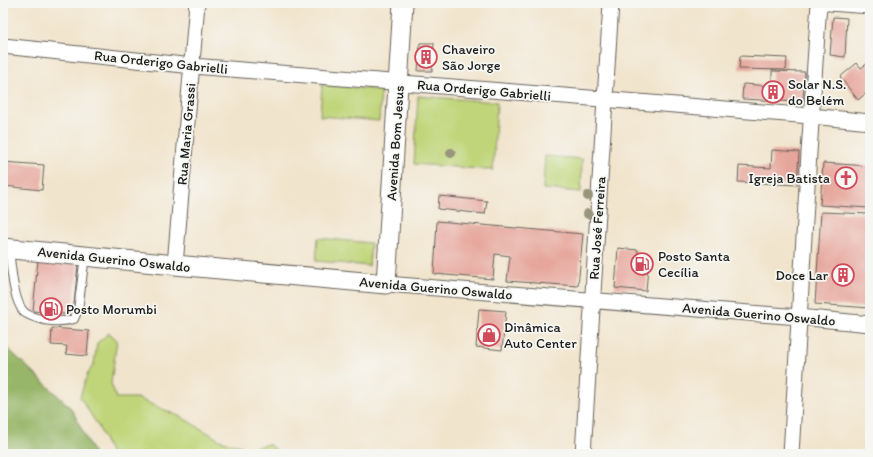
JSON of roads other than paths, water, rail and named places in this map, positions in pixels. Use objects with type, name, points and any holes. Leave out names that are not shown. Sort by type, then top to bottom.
[{"type":"street","name":"Rua Maria Grassi","points":[[175,265],[193,66],[197,3]]},
{"type":"street","name":"Avenida Bom Jesus","points":[[386,284],[403,3]]},
{"type":"street","name":"Rua José Ferreira","points":[[583,454],[611,3]]},
{"type":"street","points":[[791,454],[819,3]]},
{"type":"street","points":[[829,3],[870,6]]},
{"type":"street","name":"Rua Orderigo Gabrielli","points":[[3,46],[193,66],[870,122]]},
{"type":"street","name":"Avenida Guerino Oswaldo","points":[[6,248],[386,284],[870,324]]},
{"type":"lane","points":[[6,248],[16,294],[23,311],[35,318],[49,321],[60,322],[74,318],[78,310],[85,256]]},
{"type":"place","name":"Chaveiro São Jorge","points":[[426,57]]},
{"type":"place","name":"Solar N.S. do Belém","points":[[773,92]]},
{"type":"place","name":"Igreja Batista","points":[[846,178]]},
{"type":"place","name":"Posto Santa Cecília","points":[[642,264]]},
{"type":"place","name":"Doce Lar","points":[[843,275]]},
{"type":"place","name":"Posto Morumbi","points":[[51,309]]},
{"type":"place","name":"Dinâmica Auto Center","points":[[489,335]]}]
